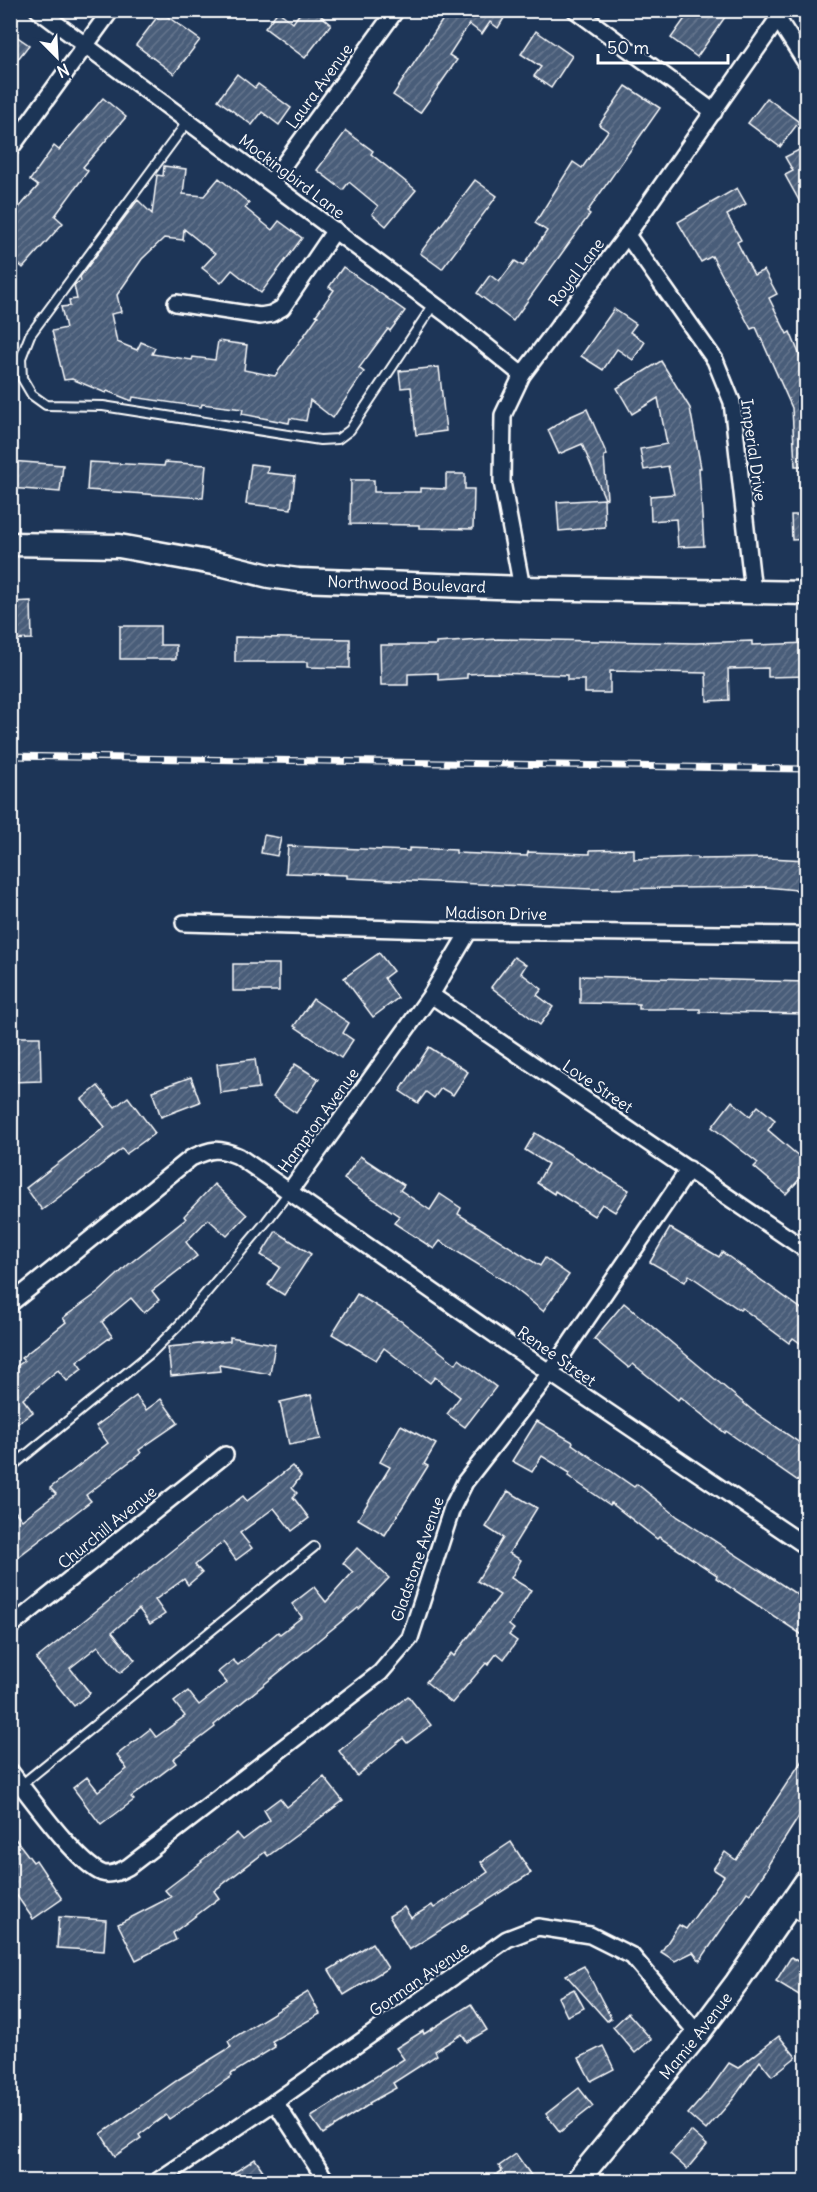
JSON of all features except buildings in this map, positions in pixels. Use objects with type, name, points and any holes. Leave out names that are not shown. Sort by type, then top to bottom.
[{"type":"street","name":"Mockingbird Lane","points":[[38,10],[434,304],[522,375]]},
{"type":"street","points":[[10,149],[111,10]]},
{"type":"street","name":"Laura Avenue","points":[[271,182],[396,10]]},
{"type":"street","points":[[575,10],[714,112]]},
{"type":"street","points":[[781,15],[807,63]]},
{"type":"street","name":"Royal Lane","points":[[522,588],[502,482],[503,415],[522,375],[627,235],[781,15]]},
{"type":"street","points":[[176,303],[260,316],[271,314],[282,308],[335,230]]},
{"type":"street","name":"Imperial Drive","points":[[627,235],[715,360],[732,402],[753,592]]},
{"type":"street","name":"Northwood Boulevard","points":[[10,544],[119,546],[298,580],[522,588],[807,593]]},
{"type":"street","name":"Madison Drive","points":[[184,923],[469,931],[807,934]]},
{"type":"street","points":[[431,994],[469,931]]},
{"type":"street","name":"Love Street","points":[[431,994],[807,1250]]},
{"type":"street","name":"Hampton Avenue","points":[[10,1304],[191,1158],[206,1151],[222,1149],[238,1156],[289,1192],[431,994]]},
{"type":"street","name":"Gladstone Avenue","points":[[21,1785],[74,1850],[103,1873],[115,1873],[128,1867],[380,1673],[410,1638],[452,1508],[465,1482],[550,1373],[689,1169]]},
{"type":"street","name":"Renee Street","points":[[289,1192],[550,1373],[807,1546]]},
{"type":"street","name":"Churchill Avenue","points":[[10,1628],[225,1455]]},
{"type":"street","points":[[10,1772],[21,1785]]},
{"type":"street","name":"Mamie Avenue","points":[[576,2181],[699,2034],[737,1982],[799,1911],[807,1882]]},
{"type":"street","name":"Gorman Avenue","points":[[156,2181],[276,2102],[507,1939],[538,1927],[590,1935],[632,1956],[699,2034]]},
{"type":"street","points":[[276,2102],[327,2181]]},
{"type":"lane","points":[[188,121],[30,335],[21,358],[22,378],[32,395],[46,405],[103,406],[320,440],[338,439],[350,430],[434,304]]},
{"type":"lane","points":[[10,1468],[152,1352],[179,1325],[289,1192]]},
{"type":"lane","points":[[21,1785],[314,1547]]},
{"type":"railway","points":[[10,756],[806,769]]}]
